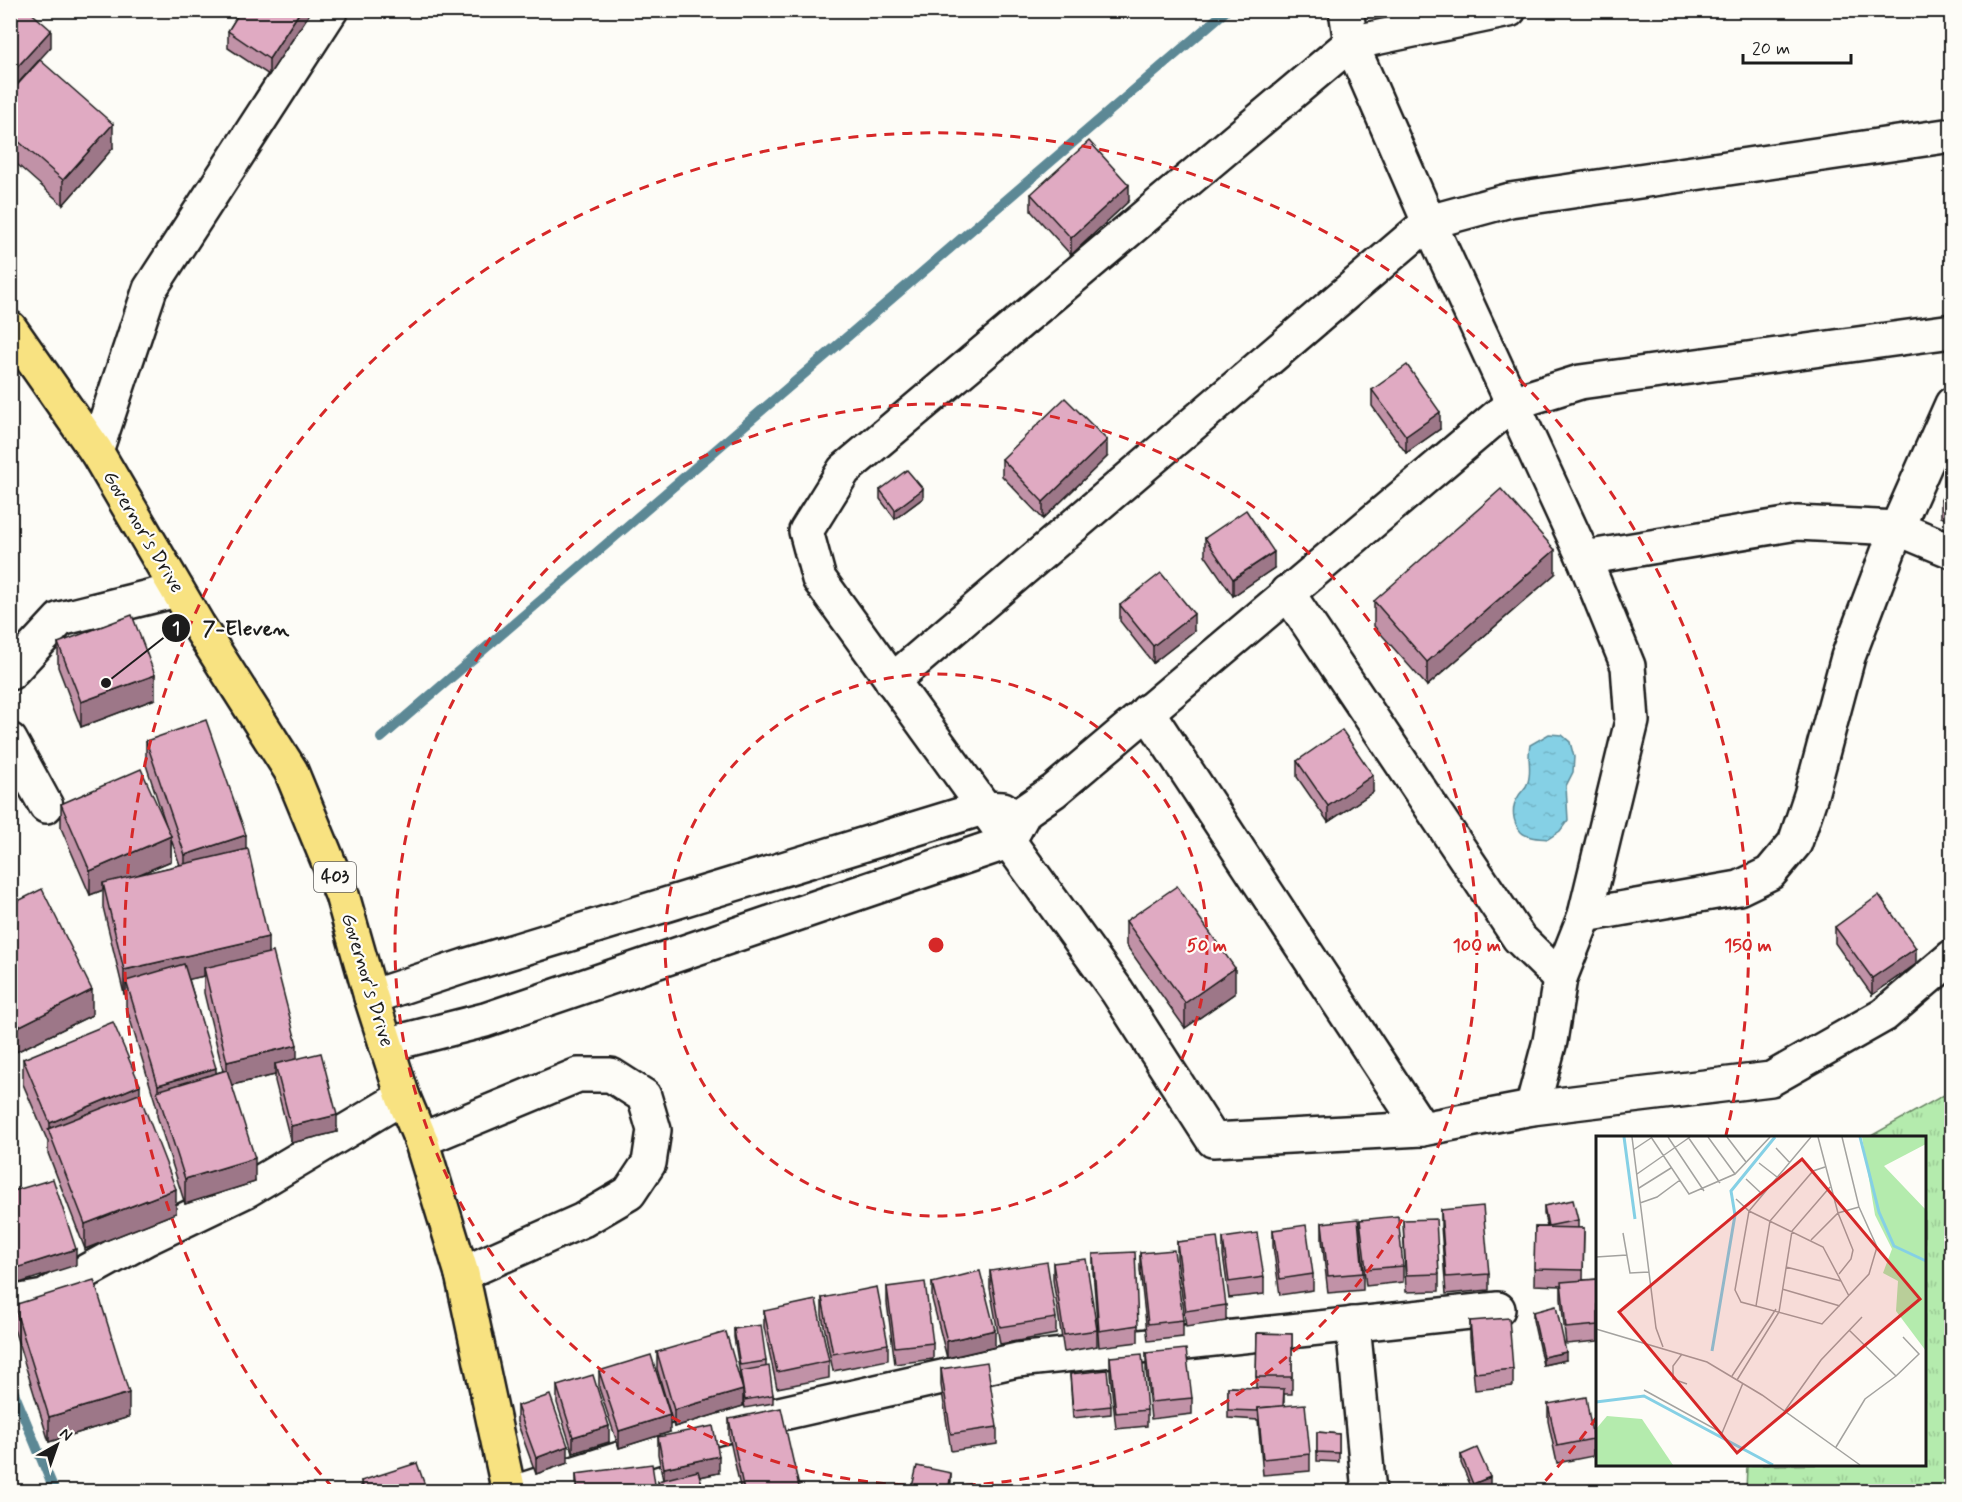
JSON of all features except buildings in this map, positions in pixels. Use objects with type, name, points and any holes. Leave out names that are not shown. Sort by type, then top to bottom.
[{"type":"main road","name":"Governor's Drive","points":[[10,328],[96,451],[177,590],[291,771],[342,896],[371,997],[403,1097],[421,1140],[462,1274],[509,1491]]},
{"type":"street","points":[[96,451],[150,289],[331,10]]},
{"type":"street","points":[[1346,10],[1351,43],[1429,222],[1584,558],[1628,666],[1632,721],[1585,915],[1560,978],[1550,1041],[1532,1108]]},
{"type":"street","points":[[1509,10],[1351,43],[844,470],[806,531],[819,579],[1117,991],[1214,1140],[1422,1129],[1532,1108],[1771,1079],[1884,1015],[1952,957]]},
{"type":"street","points":[[892,681],[1429,222],[1510,200],[1952,135]]},
{"type":"street","points":[[387,1045],[485,1020],[1008,842],[1025,811],[1054,790],[1513,403],[1580,382],[1952,331]]},
{"type":"street","points":[[1585,915],[1739,888],[1770,873],[1795,843],[1811,795],[1848,657],[1897,528],[1952,404]]},
{"type":"street","points":[[1584,558],[1797,523],[1897,528],[1952,551]]},
{"type":"street","points":[[10,673],[60,619],[177,590]]},
{"type":"street","points":[[1287,592],[1518,938],[1560,978]]},
{"type":"street","points":[[1147,711],[1422,1129]]},
{"type":"street","points":[[10,740],[46,806]]},
{"type":"street","points":[[371,997],[465,966],[983,808],[1025,811]]},
{"type":"street","points":[[421,1140],[578,1075],[611,1075],[644,1096],[654,1130],[649,1163],[629,1193],[583,1220],[462,1274]]},
{"type":"street","points":[[10,1298],[15,1302],[44,1297],[87,1270],[147,1238],[247,1190],[403,1097]]},
{"type":"street","points":[[516,1491],[717,1428],[1017,1360],[1498,1309]]},
{"type":"street","points":[[1353,1324],[1368,1491]]},
{"type":"green space","points":[[1951,1091],[1951,1491],[1746,1491],[1747,1466],[1926,1466],[1926,1136],[1871,1136]]},
{"type":"water","points":[[1549,734],[1562,735],[1570,742],[1574,757],[1573,772],[1566,786],[1568,820],[1560,831],[1548,839],[1530,837],[1521,832],[1514,819],[1514,810],[1519,795],[1528,782],[1530,745]]},
{"type":"waterway","points":[[381,738],[1227,10]]},
{"type":"waterway","points":[[10,1383],[55,1492]]},
{"type":"place","name":"7-Eleven","points":[[106,683]]}]
